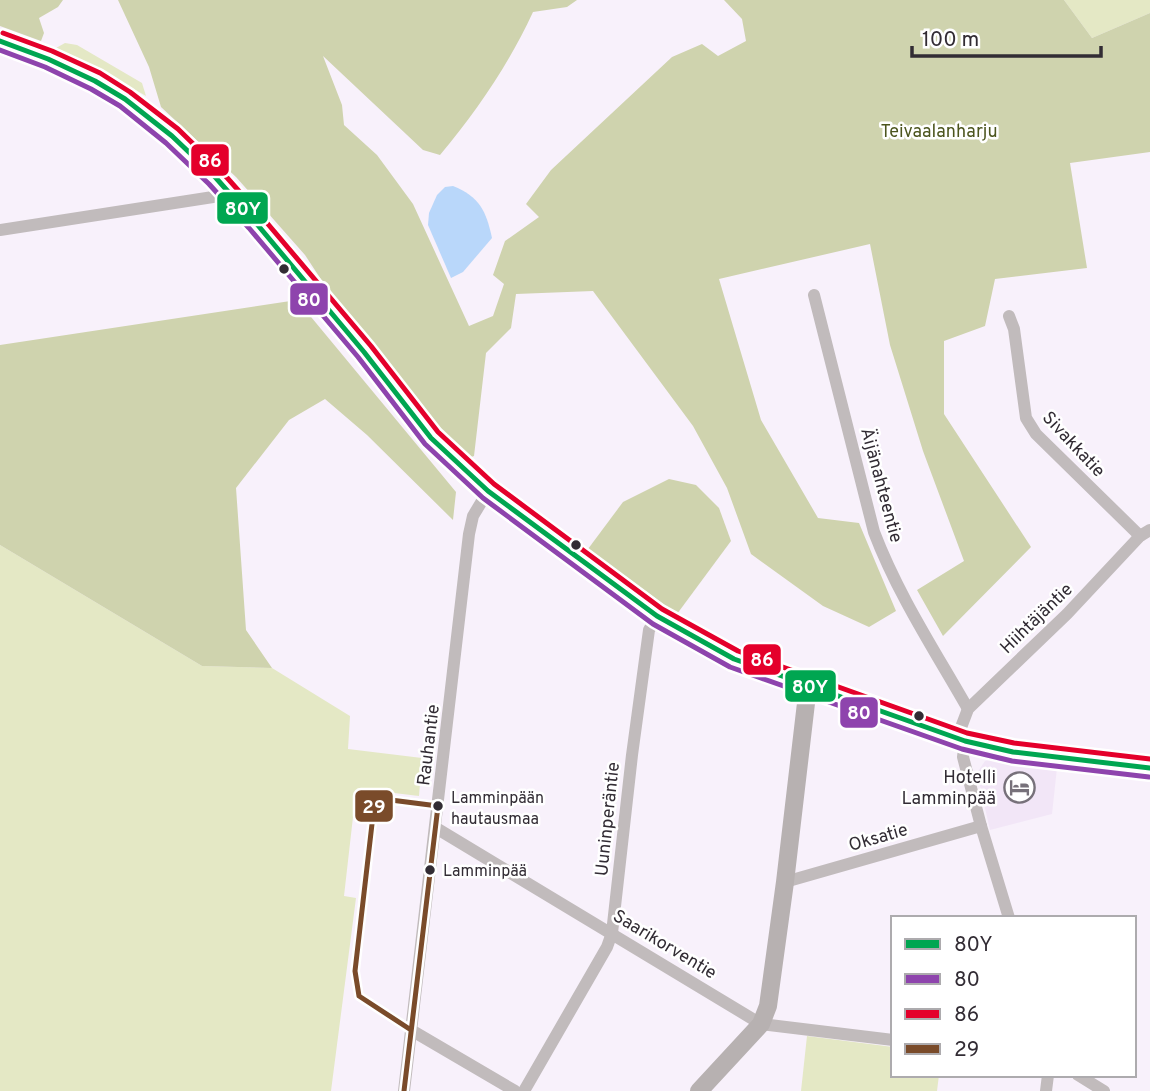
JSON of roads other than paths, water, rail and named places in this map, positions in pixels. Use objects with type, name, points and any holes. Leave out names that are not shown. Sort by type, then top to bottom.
[{"type":"main road","points":[[0,41],[78,73],[127,100],[183,147],[225,190],[321,300],[431,438],[488,492],[657,616],[734,659],[961,739],[1013,752],[1150,768]]},
{"type":"main road","points":[[699,1091],[761,1024],[768,1004],[786,882],[808,686]]},
{"type":"street","points":[[0,230],[213,197],[225,190]]},
{"type":"street","name":"Äijänahteentie","points":[[814,295],[874,532],[913,615],[968,709]]},
{"type":"street","name":"Sivakkatie","points":[[1009,316],[1014,329],[1026,418],[1036,433],[1145,533]]},
{"type":"street","name":"Rauhantie","points":[[404,1091],[469,534],[473,516],[488,492]]},
{"type":"street","name":"Hiihtäjäntie","points":[[961,739],[968,709],[1067,614],[1145,533]]},
{"type":"street","name":"Uuninperäntie","points":[[524,1091],[607,947],[612,933],[649,631],[657,616]]},
{"type":"street","points":[[961,739],[981,826],[1008,916]]},
{"type":"street","name":"Oksatie","points":[[786,882],[981,826]]},
{"type":"street","name":"Saarikorventie","points":[[436,828],[761,1024],[891,1040]]},
{"type":"street","points":[[411,1030],[514,1091]]},
{"type":"street","points":[[1081,1077],[1104,1091]]},
{"type":"water","points":[[453,186],[476,200],[487,220],[492,238],[463,272],[451,278],[428,225],[429,213],[437,195],[445,187]]},
{"type":"place","name":"Hotelli Lamminpää","points":[[1019,787]]},
{"type":"place","name":"Lamminpään hautausmaa","points":[[438,806]]},
{"type":"place","name":"Lamminpää","points":[[430,870]]},
{"type":"park label","name":"Teivaalanharju","points":[[939,131]]}]
